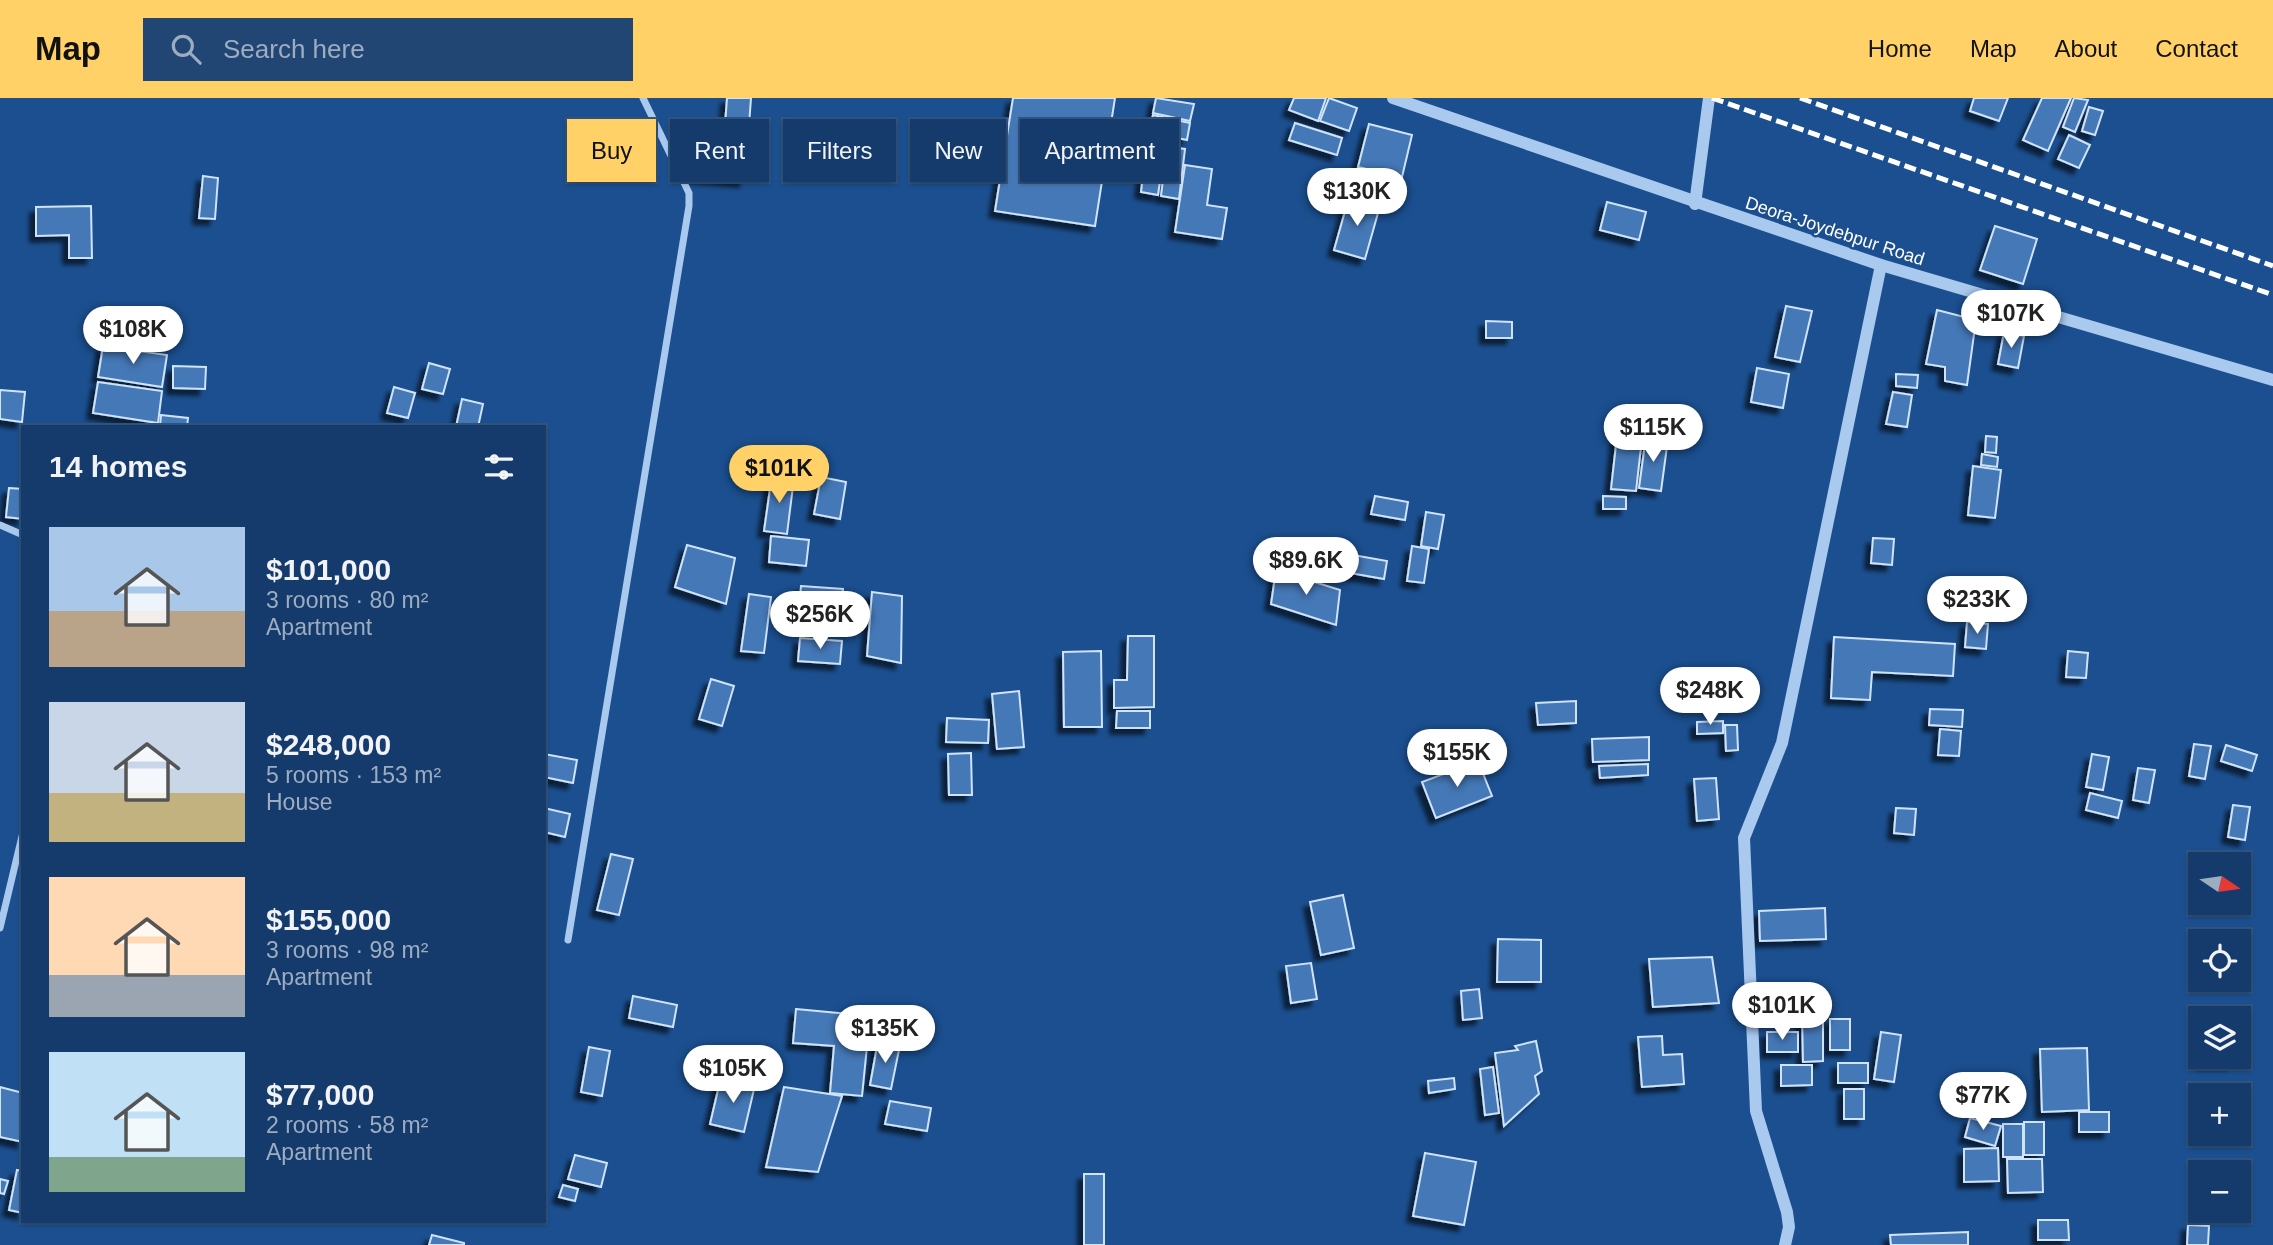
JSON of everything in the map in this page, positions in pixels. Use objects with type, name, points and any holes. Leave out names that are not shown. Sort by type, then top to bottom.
[{"type":"street","points":[[568,940],[689,206],[689,193],[643,98]]},
{"type":"street","name":"Deora-Joydebpur Road","points":[[1393,98],[1695,204],[1881,265],[2273,380]]},
{"type":"street","points":[[1695,204],[1709,98]]},
{"type":"street","points":[[1785,1245],[1789,1227],[1787,1212],[1756,1111],[1744,838],[1782,743],[1881,265]]},
{"type":"street","points":[[0,525],[21,534]]},
{"type":"street","points":[[0,929],[21,840]]},
{"type":"building","points":[[727,98],[751,98],[749,119],[725,119]]},
{"type":"building","points":[[1013,98],[1115,98],[1112,119],[1020,119],[1020,182],[1102,182],[1095,226],[995,211],[1000,182],[1006,182],[1006,142]]},
{"type":"building","points":[[1156,98],[1194,104],[1190,121],[1153,113]]},
{"type":"building","points":[[1294,98],[1326,98],[1318,121],[1289,110]]},
{"type":"building","points":[[1329,98],[1357,108],[1349,131],[1320,121]]},
{"type":"building","points":[[1974,98],[2008,98],[1999,121],[1970,111]]},
{"type":"building","points":[[2042,98],[2071,98],[2048,151],[2023,140]]},
{"type":"building","points":[[2074,98],[2088,100],[2075,132],[2063,127]]},
{"type":"building","points":[[2089,107],[2103,111],[2095,135],[2082,131]]},
{"type":"building","points":[[1153,115],[1172,119],[1152,119]]},
{"type":"building","points":[[1179,121],[1190,123],[1187,140],[1179,138]]},
{"type":"building","points":[[1295,123],[1342,138],[1337,155],[1289,140]]},
{"type":"building","points":[[1369,124],[1412,135],[1402,177],[1358,167]]},
{"type":"building","points":[[2069,135],[2090,145],[2079,168],[2058,159]]},
{"type":"building","points":[[1179,148],[1185,149],[1179,199],[1161,196],[1163,182],[1179,182]]},
{"type":"building","points":[[1185,165],[1212,169],[1207,205],[1227,208],[1222,239],[1175,232]]},
{"type":"building","points":[[203,176],[218,178],[215,219],[199,218]]},
{"type":"building","points":[[1142,182],[1160,182],[1158,195],[1141,192]]},
{"type":"building","points":[[1349,197],[1380,206],[1365,259],[1334,250]]},
{"type":"building","points":[[1607,202],[1646,212],[1639,240],[1600,230]]},
{"type":"building","points":[[91,206],[92,258],[69,258],[69,235],[36,236],[36,207]]},
{"type":"building","points":[[1995,226],[2037,239],[2023,284],[1980,270]]},
{"type":"building","points":[[1786,306],[1812,311],[1800,362],[1775,357]]},
{"type":"building","points":[[1937,310],[1976,320],[1967,385],[1945,381],[1945,367],[1926,364]]},
{"type":"building","points":[[1486,321],[1512,322],[1512,338],[1486,338]]},
{"type":"building","points":[[2004,332],[2024,336],[2018,368],[1998,364]]},
{"type":"building","points":[[103,346],[167,355],[162,387],[98,377]]},
{"type":"building","points":[[429,363],[450,369],[443,394],[422,389]]},
{"type":"building","points":[[173,366],[206,367],[205,389],[173,388]]},
{"type":"building","points":[[1757,368],[1789,374],[1783,408],[1751,402]]},
{"type":"building","points":[[1896,374],[1918,375],[1917,388],[1896,386]]},
{"type":"building","points":[[98,382],[162,391],[158,423],[93,413]]},
{"type":"building","points":[[394,387],[415,393],[408,418],[387,413]]},
{"type":"building","points":[[0,390],[25,392],[22,422],[0,419]]},
{"type":"building","points":[[1893,392],[1912,395],[1907,427],[1886,424]]},
{"type":"building","points":[[462,399],[483,404],[478,425],[456,425]]},
{"type":"building","points":[[161,415],[188,418],[187,425],[160,425]]},
{"type":"building","points":[[1617,436],[1642,438],[1636,491],[1611,489]]},
{"type":"building","points":[[1646,436],[1668,439],[1661,491],[1639,488]]},
{"type":"building","points":[[1986,436],[1997,437],[1996,453],[1985,452]]},
{"type":"building","points":[[1982,454],[1998,457],[1997,467],[1981,465]]},
{"type":"building","points":[[1973,466],[2001,470],[1995,518],[1968,515]]},
{"type":"building","points":[[772,475],[794,478],[787,534],[764,531]]},
{"type":"building","points":[[821,477],[846,482],[840,519],[814,514]]},
{"type":"building","points":[[9,488],[21,489],[21,519],[6,517]]},
{"type":"building","points":[[1375,496],[1408,502],[1405,520],[1371,514]]},
{"type":"building","points":[[1603,496],[1626,497],[1626,509],[1603,509]]},
{"type":"building","points":[[1426,512],[1444,515],[1438,549],[1421,546]]},
{"type":"building","points":[[771,536],[809,540],[806,566],[769,562]]},
{"type":"building","points":[[1873,538],[1894,539],[1892,565],[1871,563]]},
{"type":"building","points":[[687,545],[735,558],[726,604],[675,587]]},
{"type":"building","points":[[1412,546],[1429,549],[1424,583],[1407,581]]},
{"type":"building","points":[[1353,555],[1387,561],[1384,579],[1350,573]]},
{"type":"building","points":[[1276,570],[1340,590],[1336,625],[1271,604]]},
{"type":"building","points":[[801,586],[843,589],[841,612],[799,609]]},
{"type":"building","points":[[872,592],[902,596],[901,663],[867,656]]},
{"type":"building","points":[[749,594],[771,597],[764,653],[741,651]]},
{"type":"building","points":[[1967,622],[1988,624],[1986,649],[1965,647]]},
{"type":"building","points":[[1128,636],[1154,636],[1154,707],[1114,708],[1114,680],[1127,680]]},
{"type":"building","points":[[1834,637],[1955,644],[1953,676],[1872,672],[1870,700],[1831,698]]},
{"type":"building","points":[[800,638],[842,641],[840,664],[798,661]]},
{"type":"building","points":[[1101,651],[1102,727],[1064,727],[1063,652]]},
{"type":"building","points":[[2068,651],[2088,653],[2086,678],[2066,677]]},
{"type":"building","points":[[711,679],[734,686],[722,726],[699,719]]},
{"type":"building","points":[[1019,691],[1024,747],[997,749],[992,694]]},
{"type":"building","points":[[1576,701],[1576,723],[1538,725],[1536,703]]},
{"type":"building","points":[[1930,709],[1963,710],[1962,727],[1929,725]]},
{"type":"building","points":[[1117,711],[1150,711],[1150,728],[1116,728]]},
{"type":"building","points":[[947,718],[989,720],[988,743],[946,742]]},
{"type":"building","points":[[1723,721],[1723,733],[1697,734],[1697,722]]},
{"type":"building","points":[[1725,725],[1737,725],[1738,750],[1726,751]]},
{"type":"building","points":[[1940,729],[1961,731],[1959,756],[1938,755]]},
{"type":"building","points":[[1649,737],[1649,760],[1593,762],[1592,739]]},
{"type":"building","points":[[2194,744],[2211,746],[2205,779],[2189,776]]},
{"type":"building","points":[[2226,745],[2257,755],[2252,771],[2221,761]]},
{"type":"building","points":[[971,753],[972,795],[949,795],[948,754]]},
{"type":"building","points":[[546,754],[577,760],[573,783],[546,777]]},
{"type":"building","points":[[2092,754],[2109,757],[2103,790],[2086,787]]},
{"type":"building","points":[[1478,761],[1492,796],[1436,818],[1422,782]]},
{"type":"building","points":[[1648,764],[1648,775],[1600,778],[1599,766]]},
{"type":"building","points":[[2138,768],[2155,770],[2149,803],[2133,800]]},
{"type":"building","points":[[1716,778],[1719,819],[1697,821],[1694,779]]},
{"type":"building","points":[[2090,793],[2122,801],[2118,818],[2086,810]]},
{"type":"building","points":[[2233,805],[2250,807],[2245,840],[2228,837]]},
{"type":"building","points":[[546,808],[570,814],[565,837],[546,832]]},
{"type":"building","points":[[1896,808],[1916,809],[1914,835],[1894,833]]},
{"type":"building","points":[[611,854],[633,859],[619,915],[597,910]]},
{"type":"building","points":[[1343,895],[1354,948],[1321,955],[1310,902]]},
{"type":"building","points":[[1825,908],[1826,939],[1760,941],[1759,911]]},
{"type":"building","points":[[1498,939],[1541,940],[1541,982],[1497,982]]},
{"type":"building","points":[[1712,957],[1719,1003],[1653,1007],[1649,959]]},
{"type":"building","points":[[1311,963],[1317,999],[1291,1003],[1286,966]]},
{"type":"building","points":[[1479,989],[1482,1018],[1463,1020],[1461,991]]},
{"type":"building","points":[[633,996],[677,1005],[673,1027],[629,1018]]},
{"type":"building","points":[[796,1009],[870,1016],[862,1096],[830,1093],[834,1046],[793,1043]]},
{"type":"building","points":[[1802,1014],[1823,1014],[1823,1061],[1803,1062]]},
{"type":"building","points":[[1830,1019],[1850,1019],[1850,1050],[1830,1050]]},
{"type":"building","points":[[1767,1032],[1798,1032],[1798,1052],[1767,1052]]},
{"type":"building","points":[[1881,1032],[1901,1035],[1894,1082],[1874,1079]]},
{"type":"building","points":[[1662,1036],[1663,1055],[1682,1054],[1684,1084],[1642,1087],[1638,1037]]},
{"type":"building","points":[[878,1041],[900,1045],[891,1089],[870,1085]]},
{"type":"building","points":[[1536,1041],[1542,1071],[1535,1076],[1539,1094],[1504,1126],[1495,1053],[1518,1050],[1515,1046]]},
{"type":"building","points":[[589,1047],[610,1051],[602,1096],[581,1092]]},
{"type":"building","points":[[2087,1048],[2089,1110],[2042,1112],[2040,1049]]},
{"type":"building","points":[[1838,1063],[1868,1063],[1868,1083],[1838,1083]]},
{"type":"building","points":[[1781,1065],[1812,1065],[1812,1085],[1781,1086]]},
{"type":"building","points":[[1493,1067],[1499,1113],[1485,1115],[1480,1069]]},
{"type":"building","points":[[721,1077],[755,1085],[744,1132],[710,1124]]},
{"type":"building","points":[[1454,1078],[1455,1089],[1429,1093],[1428,1081]]},
{"type":"building","points":[[0,1087],[21,1092],[21,1142],[0,1137]]},
{"type":"building","points":[[784,1087],[842,1096],[818,1172],[766,1167]]},
{"type":"building","points":[[1844,1089],[1864,1089],[1864,1119],[1844,1119]]},
{"type":"building","points":[[890,1101],[931,1108],[927,1131],[885,1124]]},
{"type":"building","points":[[2079,1112],[2109,1112],[2109,1132],[2079,1132]]},
{"type":"building","points":[[1970,1118],[2001,1126],[1995,1146],[1965,1137]]},
{"type":"building","points":[[2024,1122],[2044,1122],[2044,1155],[2024,1155]]},
{"type":"building","points":[[2003,1124],[2023,1124],[2023,1157],[2003,1157]]},
{"type":"building","points":[[1998,1148],[1999,1181],[1964,1182],[1964,1149]]},
{"type":"building","points":[[1425,1153],[1476,1162],[1464,1225],[1413,1216]]},
{"type":"building","points":[[575,1155],[607,1163],[601,1187],[568,1179]]},
{"type":"building","points":[[2007,1159],[2042,1159],[2043,1192],[2008,1193]]},
{"type":"building","points":[[17,1170],[21,1171],[21,1213],[9,1210]]},
{"type":"building","points":[[1084,1174],[1104,1174],[1104,1245],[1084,1245]]},
{"type":"building","points":[[0,1179],[8,1181],[4,1194],[0,1193]]},
{"type":"building","points":[[563,1185],[578,1189],[575,1201],[559,1197]]},
{"type":"building","points":[[2038,1220],[2068,1220],[2069,1240],[2038,1240]]},
{"type":"building","points":[[2188,1225],[2209,1226],[2208,1245],[2187,1245]]},
{"type":"building","points":[[1968,1232],[1968,1245],[1891,1245],[1890,1235]]},
{"type":"building","points":[[432,1235],[464,1243],[464,1245],[429,1245]]},
{"type":"railway","points":[[1712,98],[2273,295]]},
{"type":"railway","points":[[1800,98],[2273,266]]}]
